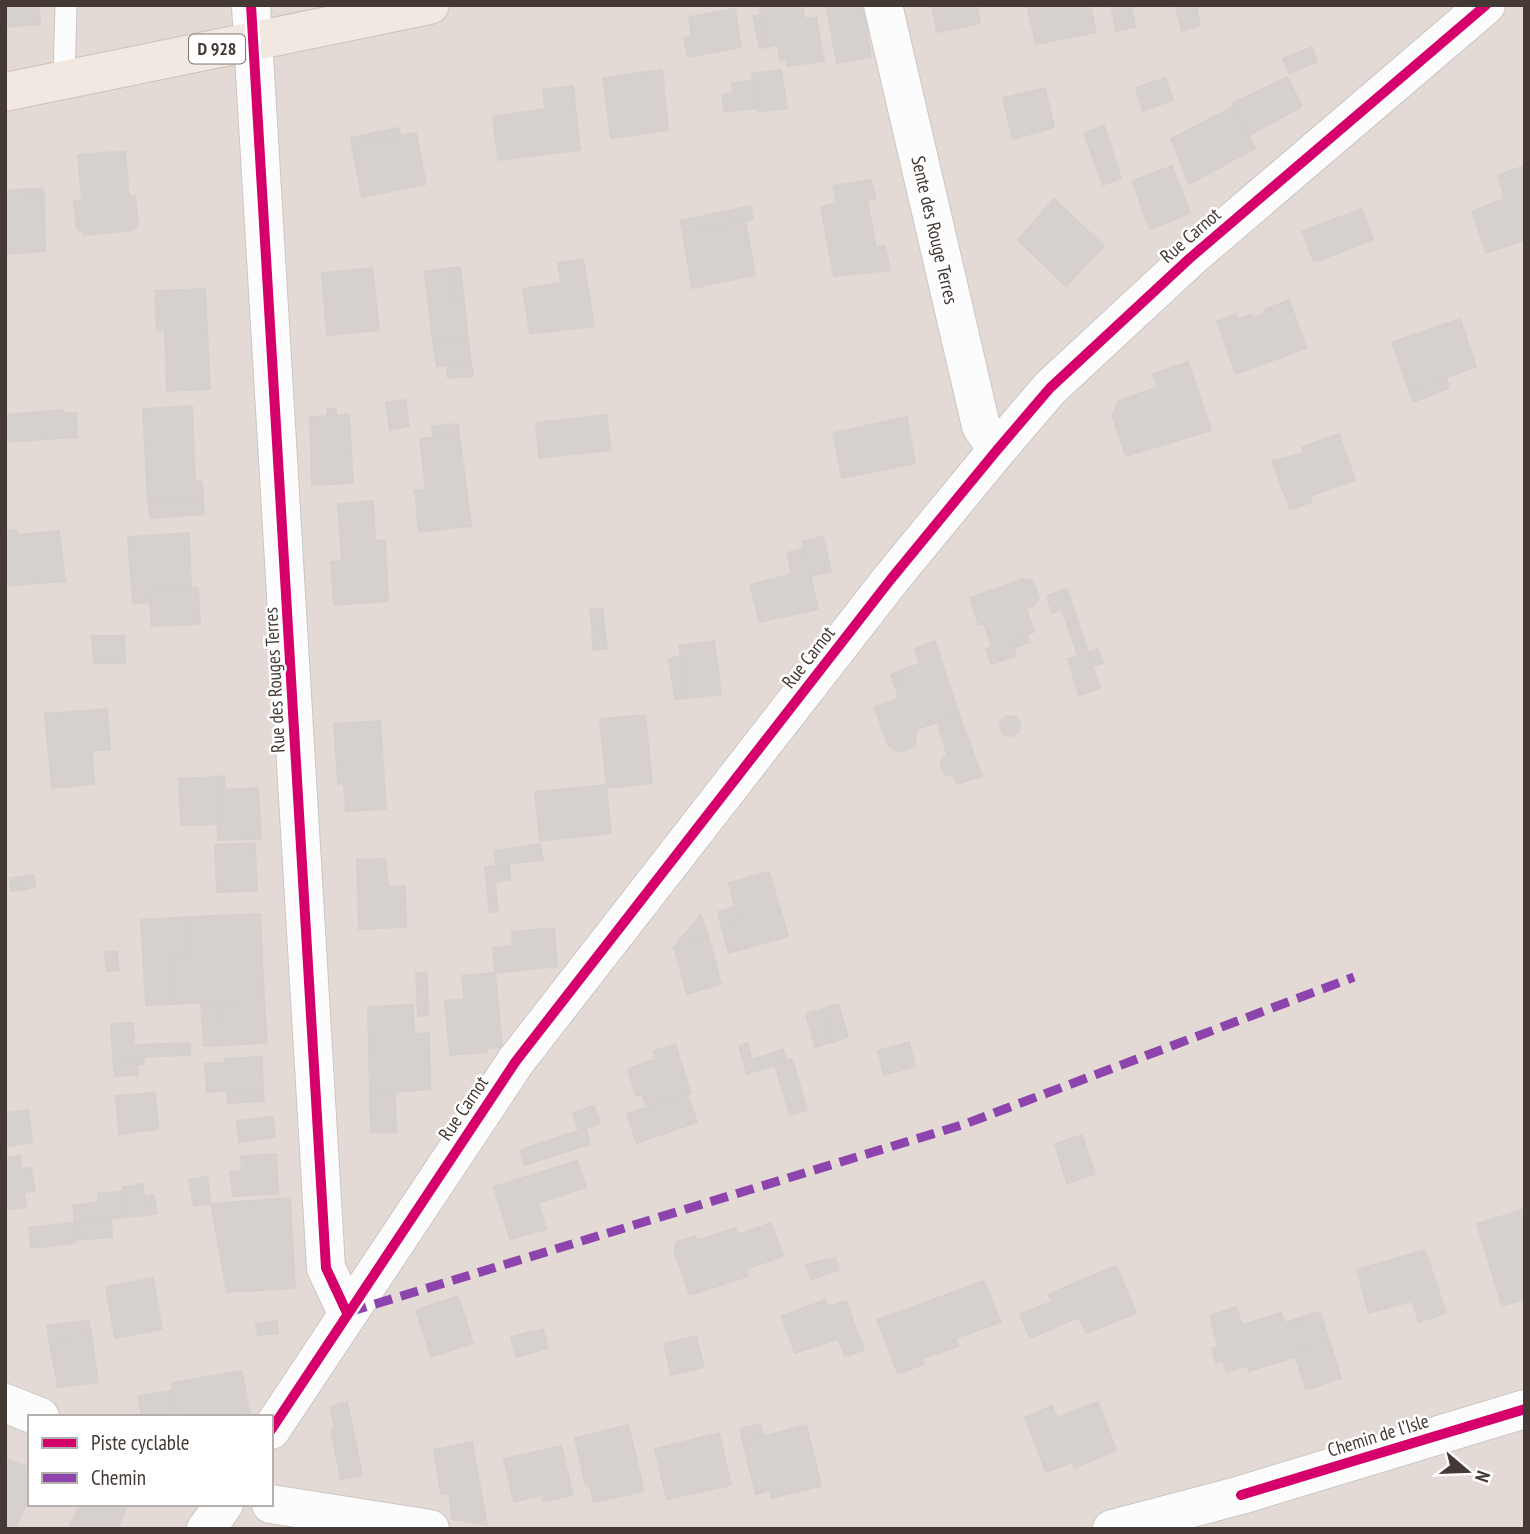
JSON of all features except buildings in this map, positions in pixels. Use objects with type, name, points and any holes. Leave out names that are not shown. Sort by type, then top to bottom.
[{"type":"main road","name":"D 928","points":[[5,92],[64,80],[253,23],[430,5]]},
{"type":"street","name":"Sente des Rouge Terres","points":[[883,5],[981,426],[997,450]]},
{"type":"street","name":"Rue Carnot","points":[[273,1427],[516,1061],[891,579],[997,450],[1050,388],[1190,258],[1486,5]]},
{"type":"street","name":"Rue des Rouges Terres","points":[[253,23],[326,1268],[347,1313]]},
{"type":"street","points":[[5,1402],[35,1415]]},
{"type":"street","name":"Chemin de l’Isle","points":[[1112,1529],[1241,1495],[1525,1409]]},
{"type":"street","points":[[273,1504],[430,1529]]},
{"type":"street","points":[[206,1529],[223,1506]]},
{"type":"lane","points":[[64,80],[65,5]]},
{"type":"shaded area","points":[[5,5],[1525,5],[1525,1529],[5,1529]]},
{"type":"marked path","points":[[349,1312],[965,1124],[1354,977]]},
{"type":"cycle path","points":[[251,5],[326,1268],[347,1313]]},
{"type":"cycle path","points":[[273,1427],[516,1061],[891,579],[997,450],[1050,388],[1190,258],[1486,5]]},
{"type":"cycle path","points":[[1241,1495],[1525,1409]]}]
